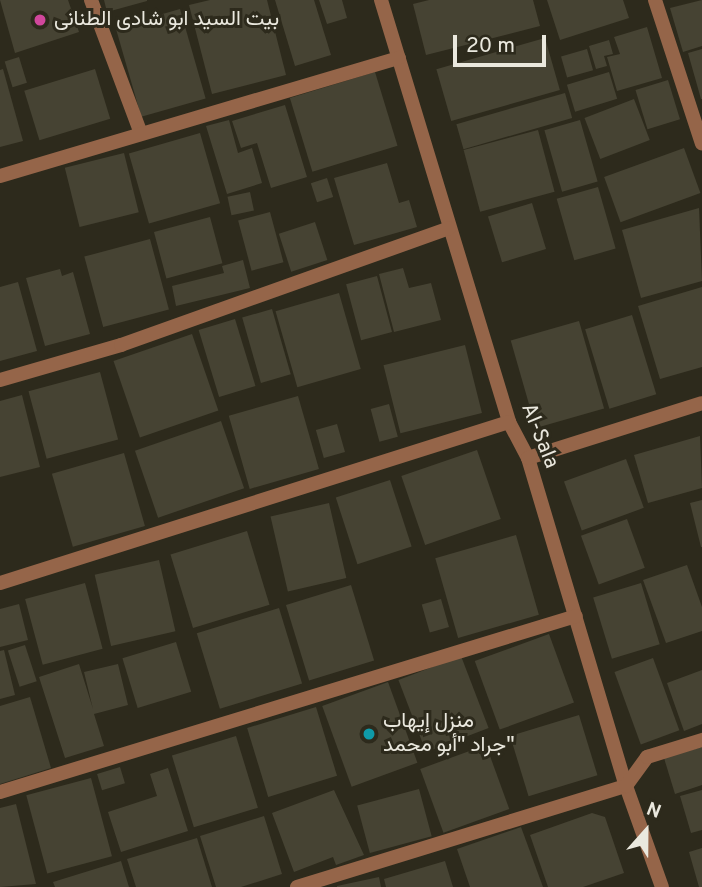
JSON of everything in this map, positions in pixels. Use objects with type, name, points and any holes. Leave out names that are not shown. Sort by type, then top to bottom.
[{"type":"street","points":[[91,0],[140,131]]},
{"type":"street","name":"Al-Sala","points":[[382,0],[509,422],[527,458],[626,786],[663,887]]},
{"type":"street","points":[[655,0],[702,144]]},
{"type":"street","points":[[0,176],[140,131],[399,58]]},
{"type":"street","points":[[0,380],[121,345],[449,228]]},
{"type":"street","points":[[527,458],[702,403]]},
{"type":"street","points":[[0,583],[509,422]]},
{"type":"street","points":[[0,792],[576,616]]},
{"type":"street","points":[[297,887],[626,786],[647,757],[702,740]]},
{"type":"building","name":"بيت السيد ابو شادى الطنانى","points":[[0,0],[68,0],[79,32],[15,53]]},
{"type":"building","points":[[104,0],[147,0],[147,1],[107,12]]},
{"type":"building","points":[[210,0],[267,0],[286,75],[212,94],[189,5]]},
{"type":"building","points":[[275,0],[314,0],[331,55],[295,66]]},
{"type":"building","points":[[319,0],[342,0],[347,18],[327,24]]},
{"type":"building","points":[[429,0],[533,0],[540,26],[426,55],[413,4]]},
{"type":"building","points":[[547,0],[623,0],[629,18],[560,40]]},
{"type":"building","points":[[702,0],[702,46],[683,52],[670,8]]},
{"type":"building","points":[[180,9],[206,98],[141,117],[116,27]]},
{"type":"building","points":[[647,27],[662,78],[617,91],[607,57],[620,54],[614,37]]},
{"type":"building","points":[[545,38],[560,90],[451,121],[436,69]]},
{"type":"building","points":[[609,40],[613,54],[604,56],[607,66],[596,69],[589,46]]},
{"type":"building","points":[[587,49],[593,70],[567,78],[561,56]]},
{"type":"building","points":[[702,49],[702,99],[701,99],[688,53]]},
{"type":"building","points":[[19,57],[27,83],[13,87],[5,61]]},
{"type":"building","points":[[3,69],[23,141],[0,147],[0,70]]},
{"type":"building","points":[[95,69],[110,119],[39,140],[24,91]]},
{"type":"building","points":[[375,72],[398,146],[312,172],[290,98]]},
{"type":"building","points":[[609,72],[617,99],[575,112],[567,85]]},
{"type":"building","points":[[668,80],[680,119],[647,129],[635,90]]},
{"type":"building","points":[[565,93],[572,118],[464,149],[456,124]]},
{"type":"building","points":[[634,99],[650,140],[600,159],[585,118]]},
{"type":"building","points":[[285,105],[307,177],[271,188],[257,143],[241,148],[232,121]]},
{"type":"building","points":[[229,120],[238,153],[252,148],[262,183],[227,194],[206,126]]},
{"type":"building","points":[[580,120],[598,182],[562,192],[544,130]]},
{"type":"building","points":[[538,130],[555,192],[480,212],[464,150]]},
{"type":"building","points":[[200,133],[220,203],[149,224],[129,153]]},
{"type":"building","points":[[684,148],[700,193],[621,222],[604,177]]},
{"type":"building","points":[[124,153],[139,212],[80,227],[65,168]]},
{"type":"building","points":[[387,163],[399,203],[409,200],[417,227],[354,245],[334,178]]},
{"type":"building","points":[[327,178],[333,197],[317,202],[311,183]]},
{"type":"building","points":[[598,187],[616,249],[574,260],[557,199]]},
{"type":"building","points":[[250,192],[254,211],[231,215],[228,197]]},
{"type":"building","points":[[532,203],[546,249],[502,262],[488,216]]},
{"type":"building","points":[[699,208],[702,281],[641,298],[622,230]]},
{"type":"building","points":[[270,212],[283,262],[252,271],[238,221]]},
{"type":"building","points":[[210,217],[222,263],[166,278],[154,232]]},
{"type":"building","points":[[315,222],[327,260],[291,272],[279,234]]},
{"type":"building","points":[[150,239],[169,310],[103,327],[84,257]]},
{"type":"building","points":[[243,260],[250,288],[176,306],[172,286],[224,273],[222,266]]},
{"type":"building","points":[[403,268],[409,288],[431,283],[441,320],[394,332],[379,274]]},
{"type":"building","points":[[60,269],[62,276],[73,272],[90,334],[45,346],[26,278]]},
{"type":"building","points":[[377,276],[392,332],[361,340],[346,284]]},
{"type":"building","points":[[18,282],[37,351],[0,361],[0,287]]},
{"type":"building","points":[[702,287],[702,367],[660,379],[638,306]]},
{"type":"building","points":[[339,293],[361,369],[297,387],[276,311]]},
{"type":"building","points":[[272,309],[291,374],[261,383],[242,318]]},
{"type":"building","points":[[632,315],[656,394],[609,409],[585,329]]},
{"type":"building","points":[[235,319],[255,386],[219,397],[199,330]]},
{"type":"building","points":[[579,321],[604,408],[536,428],[511,341]]},
{"type":"building","points":[[192,334],[218,411],[140,438],[114,361]]},
{"type":"building","points":[[465,345],[482,413],[400,433],[383,365]]},
{"type":"building","points":[[100,372],[118,440],[47,459],[29,391]]},
{"type":"building","points":[[22,395],[40,467],[0,477],[0,401]]},
{"type":"building","points":[[298,396],[319,469],[250,489],[229,416]]},
{"type":"building","points":[[389,404],[398,437],[379,442],[371,409]]},
{"type":"building","points":[[221,421],[244,488],[158,518],[135,451]]},
{"type":"building","points":[[337,424],[345,452],[324,458],[316,430]]},
{"type":"building","points":[[700,436],[702,488],[648,503],[634,455]]},
{"type":"building","points":[[477,450],[501,519],[425,545],[401,476]]},
{"type":"building","points":[[124,453],[145,526],[73,547],[52,474]]},
{"type":"building","points":[[626,459],[644,508],[582,530],[564,482]]},
{"type":"building","points":[[390,480],[412,547],[357,564],[336,498]]},
{"type":"building","points":[[702,500],[702,547],[701,547],[690,503]]},
{"type":"building","points":[[329,503],[346,578],[288,592],[271,516]]},
{"type":"building","points":[[627,519],[645,568],[599,585],[581,536]]},
{"type":"building","points":[[247,531],[270,605],[193,628],[170,554]]},
{"type":"building","points":[[516,535],[539,615],[458,638],[435,558]]},
{"type":"building","points":[[159,560],[175,631],[111,646],[95,575]]},
{"type":"building","points":[[687,565],[702,607],[702,631],[666,643],[643,580]]},
{"type":"building","points":[[85,583],[103,649],[43,665],[25,599]]},
{"type":"building","points":[[641,583],[660,644],[612,659],[593,598]]},
{"type":"building","points":[[351,585],[374,661],[309,680],[286,605]]},
{"type":"building","points":[[441,599],[449,627],[430,632],[422,605]]},
{"type":"building","points":[[19,604],[28,640],[0,647],[0,609]]},
{"type":"building","points":[[279,608],[302,684],[220,709],[197,633]]},
{"type":"building","points":[[549,634],[574,703],[500,730],[475,661]]},
{"type":"building","points":[[176,642],[191,692],[138,708],[122,658]]},
{"type":"building","points":[[25,645],[37,681],[20,687],[8,651]]},
{"type":"building","points":[[4,650],[15,695],[0,699],[0,651]]},
{"type":"building","points":[[461,656],[489,728],[426,752],[398,680]]},
{"type":"building","points":[[653,658],[679,730],[641,744],[614,672]]},
{"type":"building","points":[[79,664],[93,709],[84,672],[118,664],[128,705],[94,714],[104,746],[65,758],[39,677]]},
{"type":"building","points":[[702,670],[702,724],[684,731],[667,683]]},
{"type":"building","name":"منزل إيهاب جراد \"أبو محمد\"","points":[[388,682],[417,763],[352,787],[322,706]]},
{"type":"building","points":[[30,697],[51,768],[0,784],[0,706]]},
{"type":"building","points":[[316,707],[337,776],[268,797],[247,728]]},
{"type":"building","points":[[579,715],[597,775],[529,796],[510,736]]},
{"type":"building","points":[[236,736],[258,808],[194,827],[172,756]]},
{"type":"building","points":[[486,745],[509,809],[443,833],[420,769]]},
{"type":"building","points":[[702,747],[702,785],[675,794],[664,758]]},
{"type":"building","points":[[120,767],[125,783],[102,790],[97,774]]},
{"type":"building","points":[[168,768],[188,831],[121,852],[108,812],[157,796],[150,774]]},
{"type":"building","points":[[91,778],[112,856],[47,874],[26,795]]},
{"type":"building","points":[[419,789],[432,836],[370,853],[357,806]]},
{"type":"building","points":[[334,790],[364,855],[336,865],[333,857],[294,872],[272,813]]},
{"type":"building","points":[[702,790],[702,830],[691,833],[680,796]]},
{"type":"building","points":[[16,804],[36,884],[0,887],[0,808]]},
{"type":"building","points":[[592,813],[605,817],[624,873],[583,887],[548,887],[530,835]]},
{"type":"building","points":[[264,816],[282,874],[241,887],[216,887],[200,836]]},
{"type":"building","points":[[521,827],[543,887],[470,887],[457,849]]},
{"type":"building","points":[[197,838],[212,887],[136,887],[127,859]]},
{"type":"building","points":[[702,848],[702,887],[699,887],[689,852]]},
{"type":"building","points":[[121,861],[129,887],[55,887],[53,882]]},
{"type":"building","points":[[445,861],[453,887],[386,887],[384,879]]},
{"type":"building","points":[[379,877],[381,887],[337,887],[337,886]]},
{"type":"place","name":"بيت السيد ابو شادى الطنانى","points":[[40,20]]},
{"type":"place","name":"منزل إيهاب جراد \"أبو محمد\"","points":[[369,734]]}]
